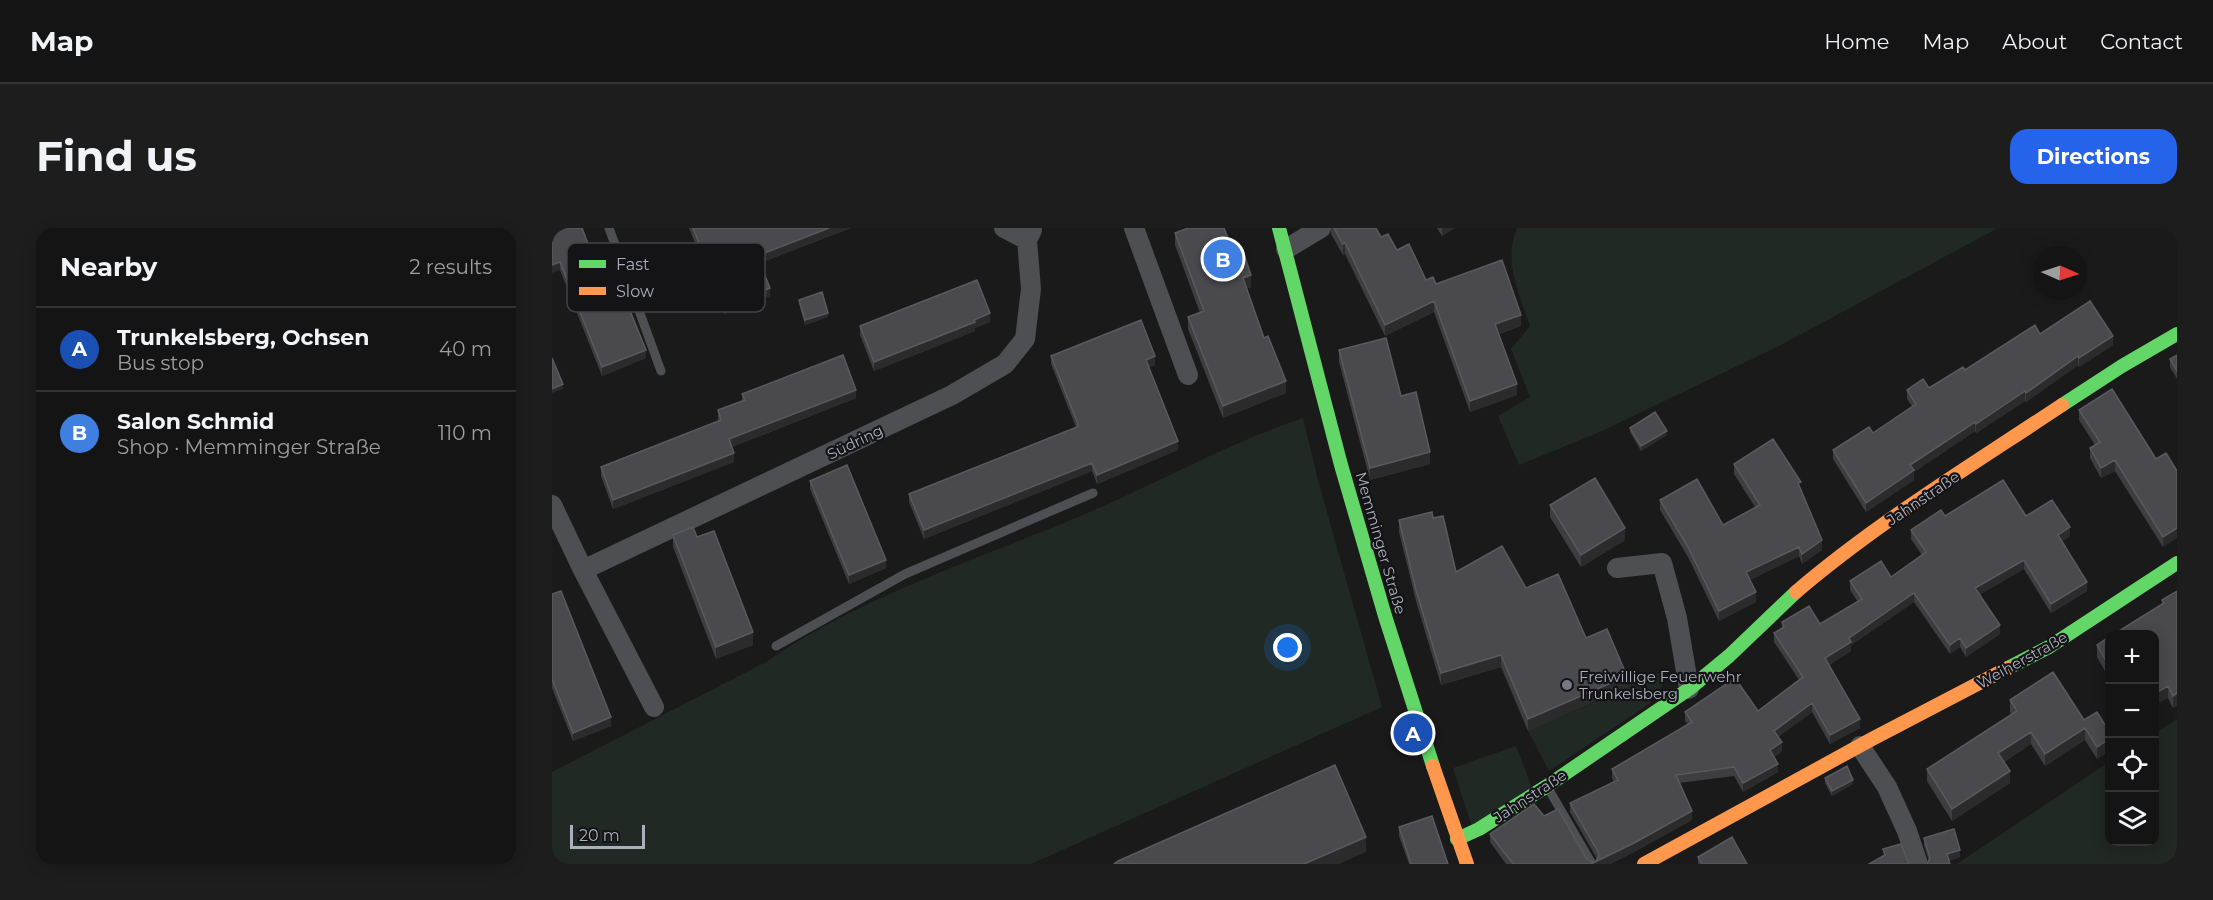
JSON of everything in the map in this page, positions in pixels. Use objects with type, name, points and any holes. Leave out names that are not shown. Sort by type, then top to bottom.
[{"type":"street","name":"Südring","points":[[583,570],[952,395],[1005,364],[1025,339],[1031,289],[1030,234],[1004,228]]},
{"type":"street","points":[[1134,228],[1188,375]]},
{"type":"street","name":"Memminger Straße","points":[[1279,228],[1341,464],[1408,692],[1467,864]]},
{"type":"street","points":[[1286,249],[1321,228]]},
{"type":"street","name":"Jahnstraße","points":[[1457,839],[1479,829],[1547,786],[1689,688],[1729,656],[1790,597],[1853,546],[1912,504],[2122,366],[2177,334]]},
{"type":"street","points":[[552,505],[654,707]]},
{"type":"street","points":[[1617,568],[1662,563],[1677,618],[1689,688]]},
{"type":"street","name":"Weiherstraße","points":[[1644,864],[1860,746],[2049,647],[2177,563]]},
{"type":"street","points":[[1860,746],[1887,787],[1907,831],[1918,864]]},
{"type":"lane","points":[[609,228],[614,243]]},
{"type":"lane","points":[[640,312],[661,371]]},
{"type":"lane","points":[[776,646],[905,574],[1093,493]]},
{"type":"lane","points":[[1547,786],[1592,864]]},
{"type":"shaded area","points":[[1517,228],[1998,228],[1781,345],[1602,431],[1519,465],[1498,416],[1530,397],[1511,349],[1530,326],[1517,289],[1512,265],[1513,241]]},
{"type":"shaded area","points":[[1303,418],[1318,480],[1382,707],[1031,864],[552,864],[552,772],[766,662],[805,637],[887,595],[1057,526],[1225,449]]},
{"type":"shaded area","points":[[1665,672],[1662,686],[1649,704],[1549,771],[1528,731],[1627,688],[1624,680]]},
{"type":"shaded area","points":[[2177,719],[2177,864],[1957,864],[2105,765],[2105,846],[2159,846],[2159,730]]},
{"type":"shaded area","points":[[1516,746],[1533,790],[1472,827],[1453,768]]},
{"type":"building","points":[[552,228],[582,228],[588,243],[567,243],[567,280],[560,262],[552,265]]},
{"type":"building","points":[[693,228],[829,228],[765,253],[765,243],[699,243]]},
{"type":"building","points":[[1188,228],[1224,228],[1233,251],[1242,248],[1251,275],[1243,278],[1264,338],[1268,336],[1286,381],[1223,406],[1188,317],[1204,311],[1175,233]]},
{"type":"building","points":[[1334,228],[1376,228],[1381,237],[1388,234],[1397,250],[1409,244],[1426,280],[1433,277],[1436,284],[1502,260],[1521,315],[1495,324],[1517,384],[1470,401],[1434,301],[1385,325],[1345,243],[1343,244]]},
{"type":"building","points":[[765,276],[770,288],[765,290]]},
{"type":"building","points":[[977,280],[990,313],[974,320],[975,322],[874,362],[860,326]]},
{"type":"building","points":[[822,292],[828,313],[805,320],[799,300]]},
{"type":"building","points":[[2090,301],[2113,336],[2079,358],[2078,356],[2026,393],[2025,391],[1976,424],[1975,422],[1910,465],[1914,470],[1866,503],[1833,450],[1869,427],[1873,433],[1916,404],[1907,390],[1923,379],[1929,388],[1963,367],[1965,370],[2035,325],[2040,334]]},
{"type":"building","points":[[580,312],[631,312],[646,350],[602,367]]},
{"type":"building","points":[[1141,320],[1155,356],[1146,360],[1178,441],[1097,475],[1092,463],[924,530],[909,494],[1077,427],[1078,424],[1051,356]]},
{"type":"building","points":[[1386,338],[1401,396],[1416,392],[1430,452],[1370,468],[1339,350]]},
{"type":"building","points":[[843,355],[856,390],[729,439],[734,453],[613,500],[601,467],[721,420],[718,410],[745,400],[742,394]]},
{"type":"building","points":[[2177,355],[2177,371],[2170,359]]},
{"type":"building","points":[[552,358],[563,384],[552,389]]},
{"type":"building","points":[[2112,389],[2156,459],[2166,453],[2177,471],[2177,528],[2163,537],[2115,460],[2101,468],[2090,448],[2100,442],[2079,410]]},
{"type":"building","points":[[1655,412],[1667,431],[1641,446],[1630,428]]},
{"type":"building","points":[[1773,439],[1801,482],[1798,483],[1822,540],[1802,554],[1799,547],[1746,572],[1756,592],[1719,611],[1688,547],[1660,500],[1697,479],[1723,525],[1760,505],[1734,464]]},
{"type":"building","points":[[847,465],[886,560],[849,575],[810,481]]},
{"type":"building","points":[[1595,478],[1625,528],[1581,555],[1550,505]]},
{"type":"building","points":[[2003,480],[2026,516],[2052,500],[2070,527],[2058,535],[2087,582],[2051,604],[2024,560],[1975,588],[2000,625],[1966,648],[1960,638],[1950,645],[1914,593],[1849,638],[1851,642],[1825,658],[1860,719],[1830,735],[1812,703],[1774,731],[1782,742],[1770,750],[1778,764],[1743,783],[1734,767],[1676,775],[1692,811],[1591,864],[1513,864],[1490,834],[1534,804],[1544,816],[1558,809],[1586,858],[1591,862],[1596,861],[1599,856],[1598,852],[1570,803],[1618,780],[1612,769],[1692,722],[1685,712],[1735,678],[1758,711],[1803,677],[1774,633],[1784,627],[1782,622],[1809,606],[1820,624],[1862,599],[1850,581],[1881,561],[1891,577],[1926,552],[1911,530],[1941,510],[1945,516]]},
{"type":"building","points":[[1432,512],[1433,518],[1443,516],[1456,572],[1502,546],[1526,588],[1558,574],[1586,638],[1607,629],[1627,676],[1528,719],[1501,655],[1441,673],[1416,590],[1399,520]]},
{"type":"building","points":[[693,527],[697,537],[714,531],[753,632],[716,647],[673,535]]},
{"type":"building","points":[[561,591],[611,717],[573,733],[552,679],[552,594]]},
{"type":"building","points":[[2177,591],[2177,693],[2173,696],[2168,686],[2159,691],[2159,630],[2120,630],[2164,603],[2162,600]]},
{"type":"building","points":[[2105,640],[2105,659],[2097,645]]},
{"type":"building","points":[[2053,672],[2084,720],[2097,712],[2105,725],[2105,742],[2097,747],[2085,728],[2045,754],[2031,732],[1998,753],[2010,771],[1952,809],[1927,769],[2017,711],[2010,700]]},
{"type":"building","points":[[1335,765],[1366,837],[1304,864],[1114,864],[1118,861]]},
{"type":"building","points":[[1847,766],[1853,780],[1832,791],[1825,778]]},
{"type":"building","points":[[1432,816],[1448,864],[1411,864],[1399,827]]},
{"type":"building","points":[[1954,829],[1960,850],[1947,854],[1950,864],[1927,864],[1930,858],[1924,838]]},
{"type":"building","points":[[1732,837],[1747,864],[1702,864],[1698,857]]},
{"type":"building","points":[[1901,844],[1909,864],[1869,864],[1885,855],[1883,849]]},
{"type":"traffic: fast","points":[[1279,228],[1341,465],[1385,616],[1433,766]]},
{"type":"traffic: fast","points":[[2062,405],[2177,334]]},
{"type":"traffic: fast","points":[[2008,668],[2049,647],[2177,563]]},
{"type":"traffic: fast","points":[[1457,839],[1479,829],[1547,786],[1689,689],[1729,656],[1796,592]]},
{"type":"traffic: slow","points":[[1796,592],[1892,518],[2062,405]]},
{"type":"traffic: slow","points":[[1644,864],[1872,739],[2008,668]]},
{"type":"traffic: slow","points":[[1433,766],[1467,864]]},
{"type":"place","name":"Salon Schmid","points":[[1223,259]]},
{"type":"place","name":"Freiwillige Feuerwehr Trunkelsberg","points":[[1567,685]]},
{"type":"place","name":"Trunkelsberg, Ochsen","points":[[1413,733]]}]
